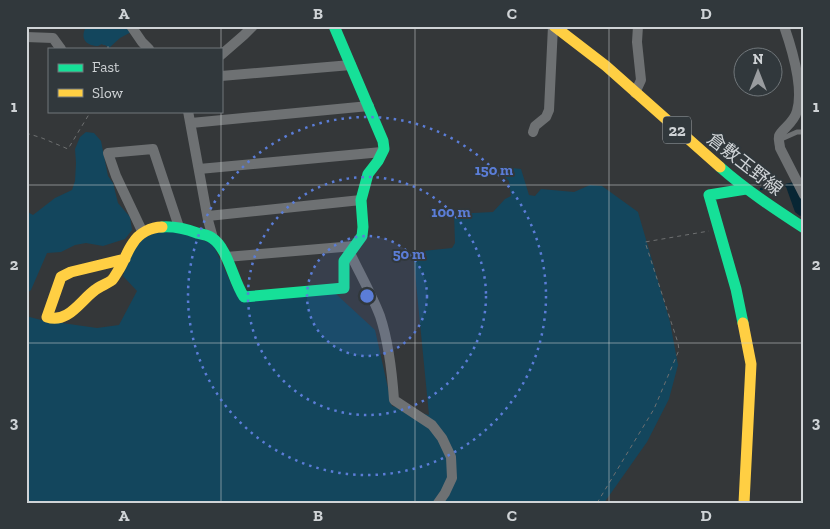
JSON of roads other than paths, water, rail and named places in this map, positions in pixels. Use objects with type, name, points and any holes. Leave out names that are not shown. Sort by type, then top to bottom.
[{"type":"street","points":[[132,26],[147,48]]},
{"type":"street","points":[[222,54],[253,26]]},
{"type":"street","points":[[188,112],[213,238],[224,251],[238,290],[244,297],[344,288],[344,261],[362,236],[364,227],[362,200],[368,174],[384,149],[384,141],[334,26]]},
{"type":"street","points":[[533,132],[535,126],[546,117],[549,110],[554,26]]},
{"type":"street","name":"倉敷玉野線","points":[[554,26],[604,65],[702,153],[746,189],[801,222]]},
{"type":"street","points":[[635,93],[641,80],[638,26]]},
{"type":"street","points":[[784,26],[799,60],[797,69],[799,91],[798,109],[794,119],[780,134],[779,140],[780,148],[804,195]]},
{"type":"street","points":[[26,37],[53,38],[60,48]]},
{"type":"street","points":[[222,76],[351,65]]},
{"type":"street","points":[[190,123],[369,106]]},
{"type":"street","points":[[143,233],[116,176],[108,153],[153,149],[179,228]]},
{"type":"street","points":[[199,169],[382,152]]},
{"type":"street","points":[[744,503],[751,364],[736,289],[709,195],[746,189]]},
{"type":"street","points":[[208,216],[362,200]]},
{"type":"street","points":[[125,259],[71,272],[61,277],[47,317],[60,318],[73,311],[96,290],[112,280],[125,259],[133,242],[143,233],[155,227],[172,226],[213,238]]},
{"type":"street","points":[[226,257],[352,250]]},
{"type":"street","points":[[352,250],[387,339],[392,367],[394,400],[432,425],[442,438],[451,457],[452,478],[438,503]]},
{"type":"lane","points":[[779,140],[797,132],[804,132]]},
{"type":"waterway","points":[[761,189],[788,185]]}]
